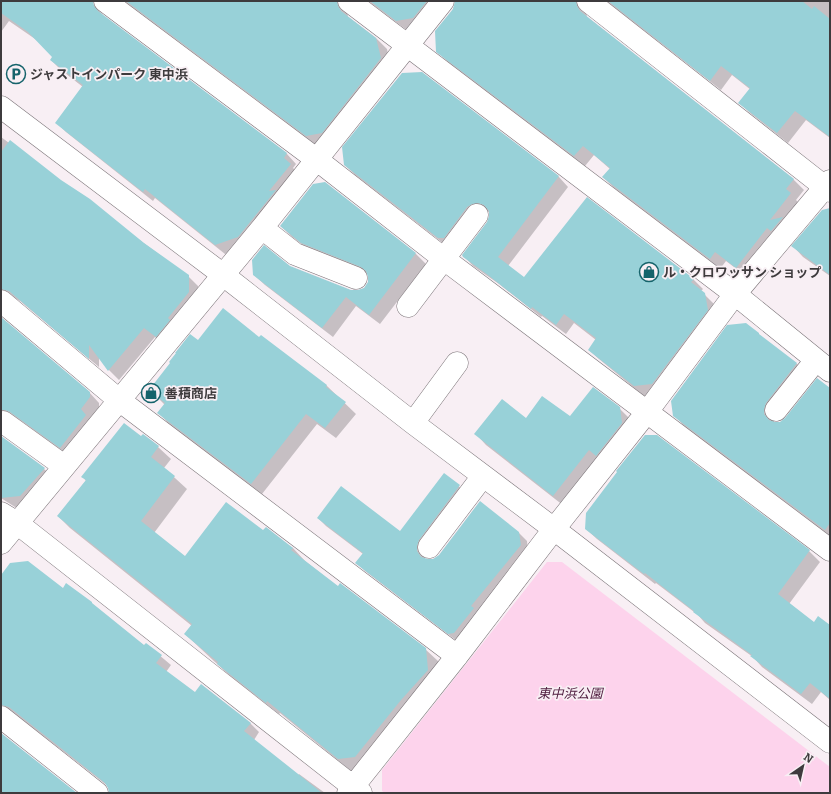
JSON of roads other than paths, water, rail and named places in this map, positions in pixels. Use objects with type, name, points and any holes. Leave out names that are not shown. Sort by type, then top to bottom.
[{"type":"street","points":[[105,1],[316,159],[444,259],[830,550]]},
{"type":"street","points":[[349,1],[735,294],[823,365],[776,410]]},
{"type":"street","points":[[1,543],[9,518],[64,466],[222,274],[262,228],[443,1]]},
{"type":"street","points":[[9,518],[354,791],[735,294],[828,186],[588,1]]},
{"type":"street","points":[[1,107],[222,274],[413,423],[554,529],[830,742]]},
{"type":"street","points":[[408,306],[477,215]]},
{"type":"street","points":[[262,228],[296,254],[356,278]]},
{"type":"street","points":[[1,302],[119,400],[457,656]]},
{"type":"street","points":[[413,423],[457,363]]},
{"type":"street","points":[[3,422],[64,466]]},
{"type":"street","points":[[429,547],[483,476]]},
{"type":"street","points":[[1,717],[97,793]]},
{"type":"place","name":"ジャストインパーク 東中浜","points":[[16,74]]},
{"type":"place","name":"ル・クロワッサン ショップ","points":[[649,272]]},
{"type":"place","name":"善積商店","points":[[151,393]]},
{"type":"park label","name":"東中浜公園","points":[[570,693]]}]
